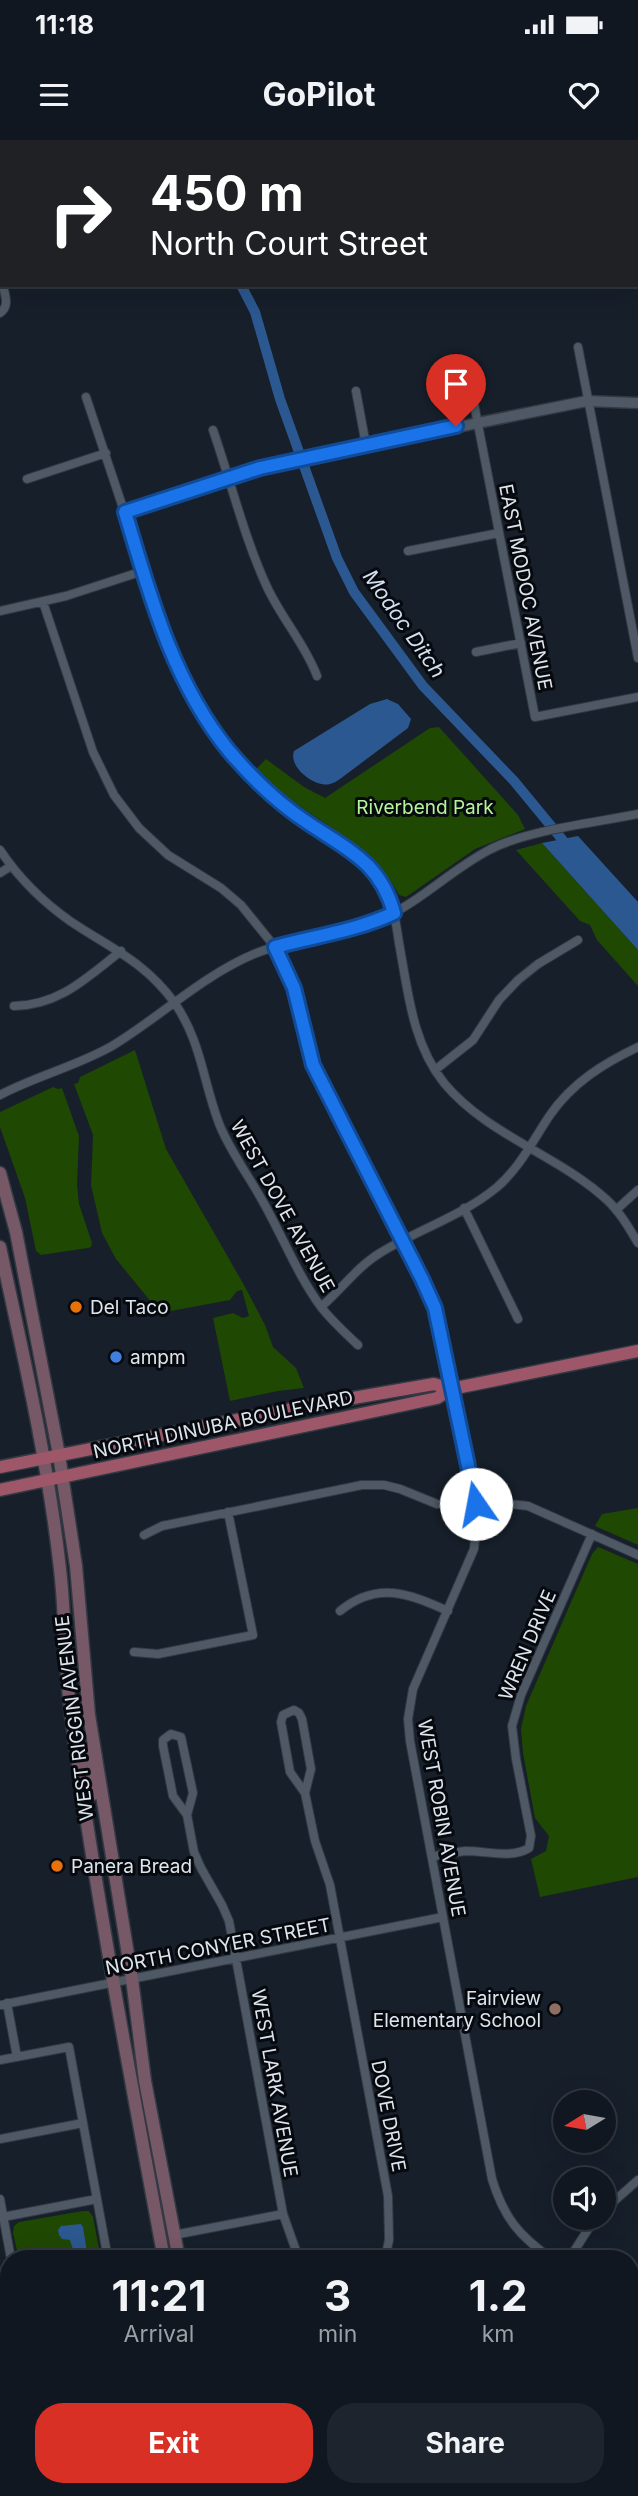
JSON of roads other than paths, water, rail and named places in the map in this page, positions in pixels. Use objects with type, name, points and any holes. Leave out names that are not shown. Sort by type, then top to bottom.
[{"type":"main road","name":"WEST RIGGIN AVENUE","points":[[0,1173],[16,1232],[63,1476],[77,1575],[87,1696],[132,1979],[145,2081],[177,2250]]},
{"type":"main road","points":[[0,1196],[16,1232]]},
{"type":"main road","name":"WEST RIGGIN AVENUE","points":[[0,1247],[43,1459],[61,1580],[66,1673],[74,1741],[113,1983],[162,2250]]},
{"type":"main road","name":"NORTH DINUBA BOULEVARD","points":[[0,1490],[437,1398],[451,1389],[638,1351]]},
{"type":"main road","name":"NORTH DINUBA BOULEVARD","points":[[0,1467],[420,1386],[434,1384],[451,1389]]},
{"type":"main road","points":[[74,1741],[85,1750],[95,1804],[107,1828]]},
{"type":"street","points":[[2,311],[7,304],[3,287]]},
{"type":"street","points":[[578,347],[638,658]]},
{"type":"street","name":"EAST MODOC AVENUE","points":[[467,368],[535,717],[638,697]]},
{"type":"street","points":[[356,391],[366,445]]},
{"type":"street","points":[[86,397],[177,667],[207,721],[229,751],[272,796],[364,860],[386,890],[394,913],[415,1024],[426,1054],[444,1082],[471,1109],[587,1184],[615,1210],[638,1243]]},
{"type":"street","points":[[125,512],[229,478],[316,455],[587,401],[638,403]]},
{"type":"street","points":[[213,429],[267,587],[284,619],[309,653],[317,676]]},
{"type":"street","points":[[27,479],[106,453]]},
{"type":"street","points":[[408,551],[499,533]]},
{"type":"street","points":[[0,611],[43,602],[143,571]]},
{"type":"street","name":"WEST ROBIN AVENUE","points":[[43,602],[93,752],[114,795],[139,828],[168,855],[221,888],[241,905],[275,947],[294,988],[313,1065],[435,1308],[476,1504],[477,1531],[474,1549],[413,1689],[408,1719],[410,1741],[492,2179],[499,2202],[510,2221],[522,2236],[540,2250]]},
{"type":"street","points":[[475,652],[521,643]]},
{"type":"street","points":[[0,1095],[101,1051],[229,966],[275,947],[350,930],[394,913],[433,889],[465,863],[492,848],[538,834],[638,814]]},
{"type":"street","name":"WEST DOVE AVENUE","points":[[0,850],[11,866],[52,908],[121,951],[147,971],[174,1003],[196,1045],[225,1137],[321,1307],[358,1345]]},
{"type":"street","points":[[0,873],[11,866]]},
{"type":"street","points":[[435,1070],[473,1040],[499,1000],[518,980],[538,964],[578,940]]},
{"type":"street","points":[[14,1006],[33,1006],[51,1001],[70,991],[121,951]]},
{"type":"street","points":[[321,1307],[366,1263],[496,1188],[516,1168],[552,1113],[571,1091],[595,1071],[638,1047]]},
{"type":"street","points":[[615,1210],[638,1190]]},
{"type":"street","points":[[464,1208],[518,1318]]},
{"type":"street","points":[[144,1535],[162,1526],[228,1512],[362,1485],[384,1485],[437,1504],[502,1503],[528,1506],[638,1555]]},
{"type":"street","points":[[134,1651],[158,1654],[253,1635],[228,1512]]},
{"type":"street","name":"WREN DRIVE","points":[[432,1857],[467,1851],[523,1852],[532,1842],[513,1741],[516,1711],[592,1534]]},
{"type":"street","points":[[340,1611],[355,1598],[387,1593],[422,1599],[448,1611]]},
{"type":"street","points":[[294,1710],[302,1719],[311,1769],[305,1793],[290,1772],[281,1722],[283,1715],[294,1710]]},
{"type":"street","points":[[171,1734],[181,1737],[191,1782],[193,1799],[187,1815],[173,1796],[163,1746],[163,1740],[171,1734]]},
{"type":"street","name":"DOVE DRIVE","points":[[305,1793],[315,1841],[330,1885],[388,2196],[387,2250]]},
{"type":"street","name":"WEST LARK AVENUE","points":[[187,1815],[194,1852],[226,1913],[283,2214],[296,2250]]},
{"type":"street","name":"NORTH CONYER STREET","points":[[3,2004],[443,1917]]},
{"type":"street","points":[[3,2004],[17,2057]]},
{"type":"street","points":[[0,2060],[69,2048],[106,2250]]},
{"type":"street","points":[[0,2139],[83,2123]]},
{"type":"street","points":[[616,2199],[638,2180]]},
{"type":"street","points":[[0,2199],[10,2250]]},
{"type":"street","points":[[4,2217],[97,2199]]},
{"type":"street","points":[[174,2235],[283,2214]]},
{"type":"street","points":[[575,2250],[588,2230]]},
{"type":"water","points":[[387,699],[398,704],[411,719],[408,728],[333,783],[318,783],[299,770],[293,757],[294,751],[370,704]]},
{"type":"water","points":[[578,836],[638,902],[638,950],[542,843]]},
{"type":"water","points":[[81,2224],[87,2250],[73,2250],[70,2240],[62,2239],[59,2235],[61,2226]]},
{"type":"waterway","name":"Modoc Ditch","points":[[242,287],[255,312],[280,399],[337,558],[354,592],[423,686],[514,781],[570,849]]},
{"type":"place","name":"Del Taco","points":[[76,1307]]},
{"type":"place","name":"ampm","points":[[116,1357]]},
{"type":"place","name":"Panera Bread","points":[[57,1866]]},
{"type":"place","name":"Fairview Elementary School","points":[[555,2009]]},
{"type":"park label","name":"Riverbend Park","points":[[425,807]]}]
